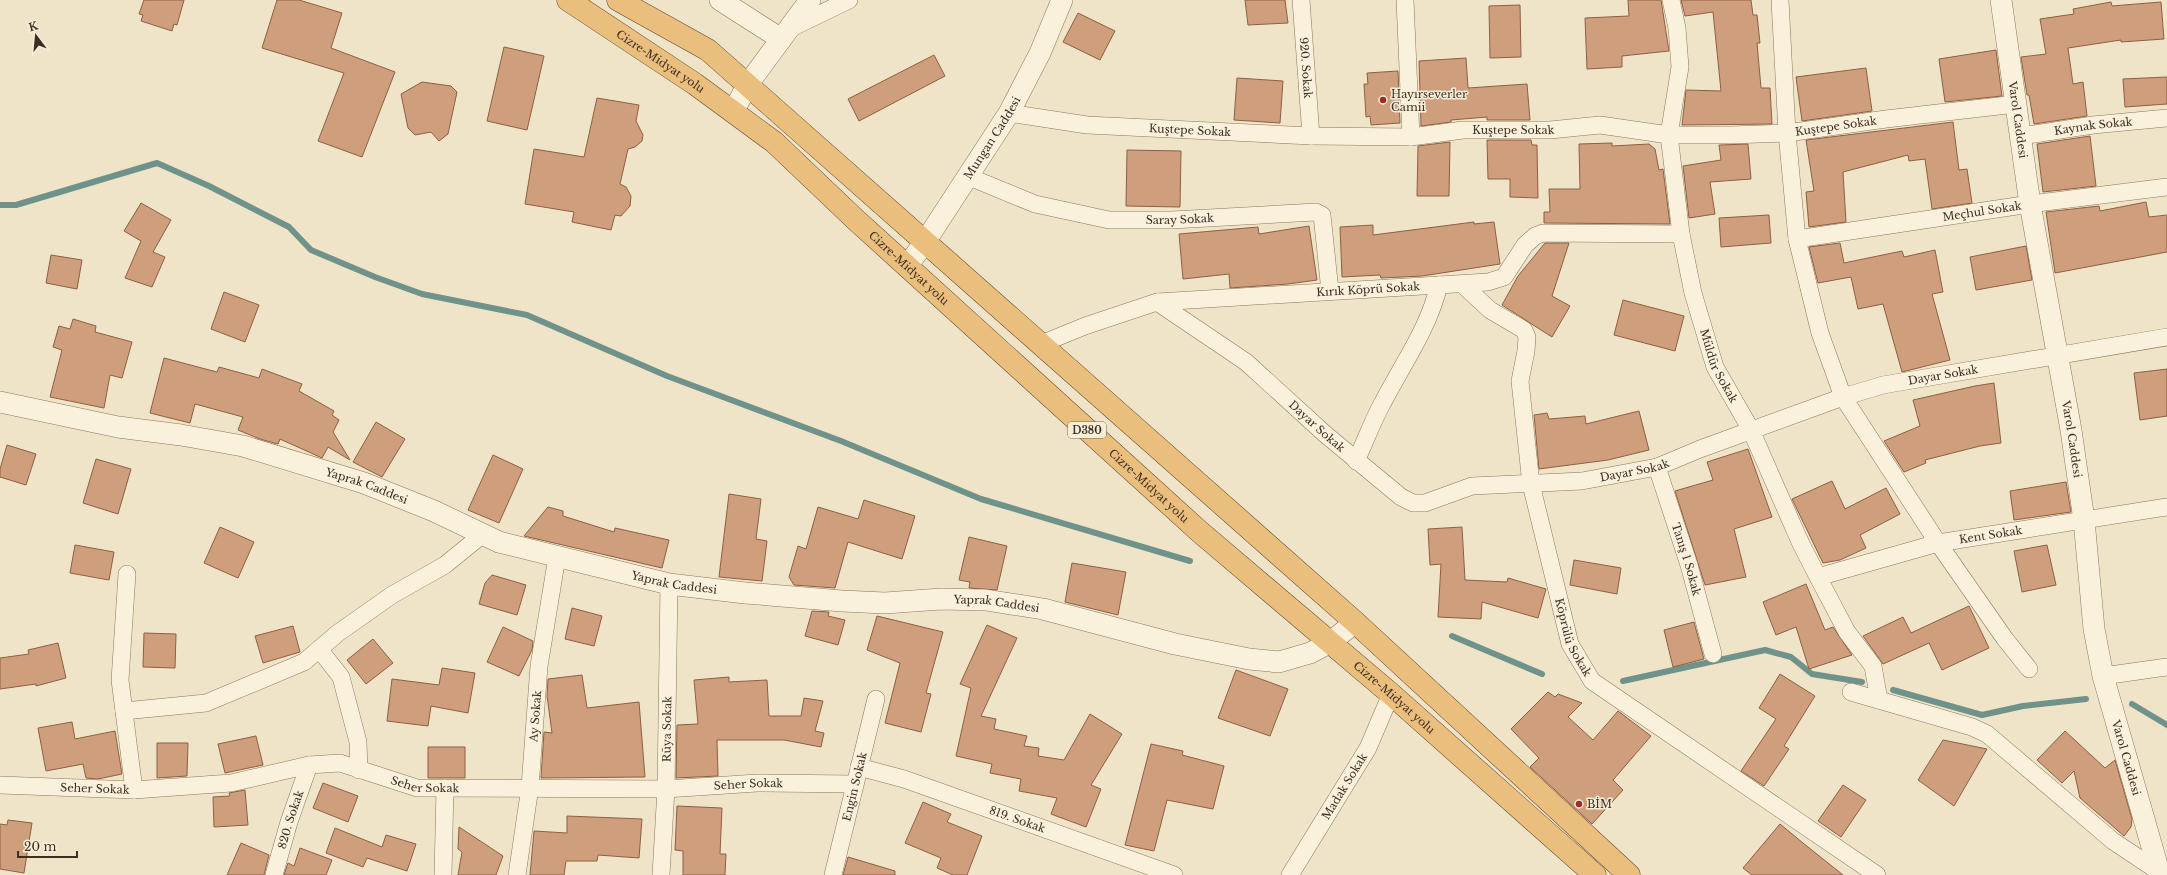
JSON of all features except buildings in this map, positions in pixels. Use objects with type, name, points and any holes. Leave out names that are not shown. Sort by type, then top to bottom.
[{"type":"highway","name":"Cizre-Midyat yolu","points":[[568,0],[695,84],[774,142],[907,266],[1200,532],[1391,694],[1595,875]]},
{"type":"highway","name":"D380","points":[[618,0],[708,50],[748,84],[1355,622],[1629,875]]},
{"type":"street","points":[[720,0],[785,34]]},
{"type":"street","points":[[733,112],[748,84],[810,0]]},
{"type":"street","points":[[785,34],[849,0]]},
{"type":"street","name":"Mungan Caddesi","points":[[907,266],[925,242],[1009,113],[1040,53],[1062,0]]},
{"type":"street","name":"920. Sokak","points":[[1301,0],[1311,136]]},
{"type":"street","points":[[1405,0],[1411,137]]},
{"type":"street","name":"Müldür Sokak","points":[[1671,0],[1677,28],[1680,67],[1669,135],[1681,234],[1692,293],[1716,367],[1750,430],[1800,544],[1847,632],[1873,666],[1879,700]]},
{"type":"street","points":[[1780,0],[1787,133],[1797,239],[1820,333],[1843,397],[1938,542],[2005,639],[2029,669]]},
{"type":"street","name":"Varol Caddesi","points":[[2001,0],[2030,204],[2056,355],[2071,430],[2084,520],[2094,629],[2103,676],[2159,873]]},
{"type":"street","name":"Kuştepe Sokak","points":[[1009,113],[1087,125],[1311,136],[1411,137],[1463,130],[1550,130],[1600,125],[1669,135],[1787,133],[1886,119],[2016,104]]},
{"type":"street","name":"Kaynak Sokak","points":[[2020,136],[2093,125],[2167,118]]},
{"type":"street","name":"Saray Sokak","points":[[967,176],[1035,204],[1109,220],[1172,220],[1316,212],[1322,215],[1330,291]]},
{"type":"street","name":"Meçhul Sokak","points":[[1797,239],[2030,204],[2167,187]]},
{"type":"street","name":"Kırık Köprü Sokak","points":[[1041,344],[1092,323],[1157,302],[1488,282],[1504,277],[1526,245],[1535,236],[1543,233],[1681,234]]},
{"type":"street","name":"Köprülü Sokak","points":[[1462,284],[1490,310],[1524,330],[1527,338],[1520,381],[1531,484],[1570,644],[1592,681],[1877,875]]},
{"type":"street","points":[[1356,460],[1381,404],[1422,333],[1434,305],[1439,285]]},
{"type":"street","name":"Dayar Sokak","points":[[1157,302],[1246,362],[1325,434],[1401,497],[1413,503],[1425,503],[1472,486],[1582,481],[1657,466],[1750,430],[1843,397],[1883,385],[2167,337]]},
{"type":"street","name":"Yaprak Caddesi","points":[[0,402],[118,427],[181,435],[243,446],[364,484],[434,511],[499,542],[669,584],[745,593],[885,603],[941,599],[986,600],[1043,609],[1175,644],[1249,659],[1279,662],[1310,654],[1331,642],[1355,622]]},
{"type":"street","name":"Tanış 1 Sokak","points":[[1657,466],[1689,565],[1714,654]]},
{"type":"street","name":"Kent Sokak","points":[[1818,577],[1938,542],[2167,507]]},
{"type":"street","points":[[124,710],[206,703],[304,662],[338,633],[392,595],[445,565],[483,534]]},
{"type":"street","name":"Ay Sokak","points":[[517,875],[530,787],[539,666],[557,557]]},
{"type":"street","points":[[127,574],[120,680],[134,790]]},
{"type":"street","name":"Rüya Sokak","points":[[661,875],[666,790],[669,584]]},
{"type":"street","points":[[319,649],[341,677],[358,742],[359,770]]},
{"type":"street","points":[[2103,676],[2167,667]]},
{"type":"street","points":[[1851,692],[1972,727],[1987,734],[2113,841],[2159,873]]},
{"type":"street","name":"Madak Sokak","points":[[1290,875],[1368,748],[1391,694]]},
{"type":"street","name":"Engin Sokak","points":[[833,875],[876,699]]},
{"type":"street","name":"Seher Sokak","points":[[0,786],[134,790],[231,783],[309,765],[340,763],[417,788],[530,787],[666,790],[757,783],[855,784]]},
{"type":"street","name":"820. Sokak","points":[[274,875],[289,822],[309,765]]},
{"type":"street","name":"819. Sokak","points":[[859,767],[904,779],[1174,875]]},
{"type":"street","points":[[443,875],[445,788]]},
{"type":"waterway","points":[[0,205],[16,205],[157,163],[209,186],[289,227],[311,250],[375,277],[422,294],[527,315],[667,376],[841,441],[981,499],[1190,561]]},
{"type":"waterway","points":[[1452,636],[1542,674]]},
{"type":"waterway","points":[[1623,681],[1765,650],[1791,657],[1812,674],[1862,682]]},
{"type":"waterway","points":[[1893,690],[1982,715],[2023,706],[2086,699]]},
{"type":"waterway","points":[[2132,704],[2167,725]]},
{"type":"place","name":"Hayırseverler Camii","points":[[1383,100]]},
{"type":"place","name":"BİM","points":[[1579,804]]}]
